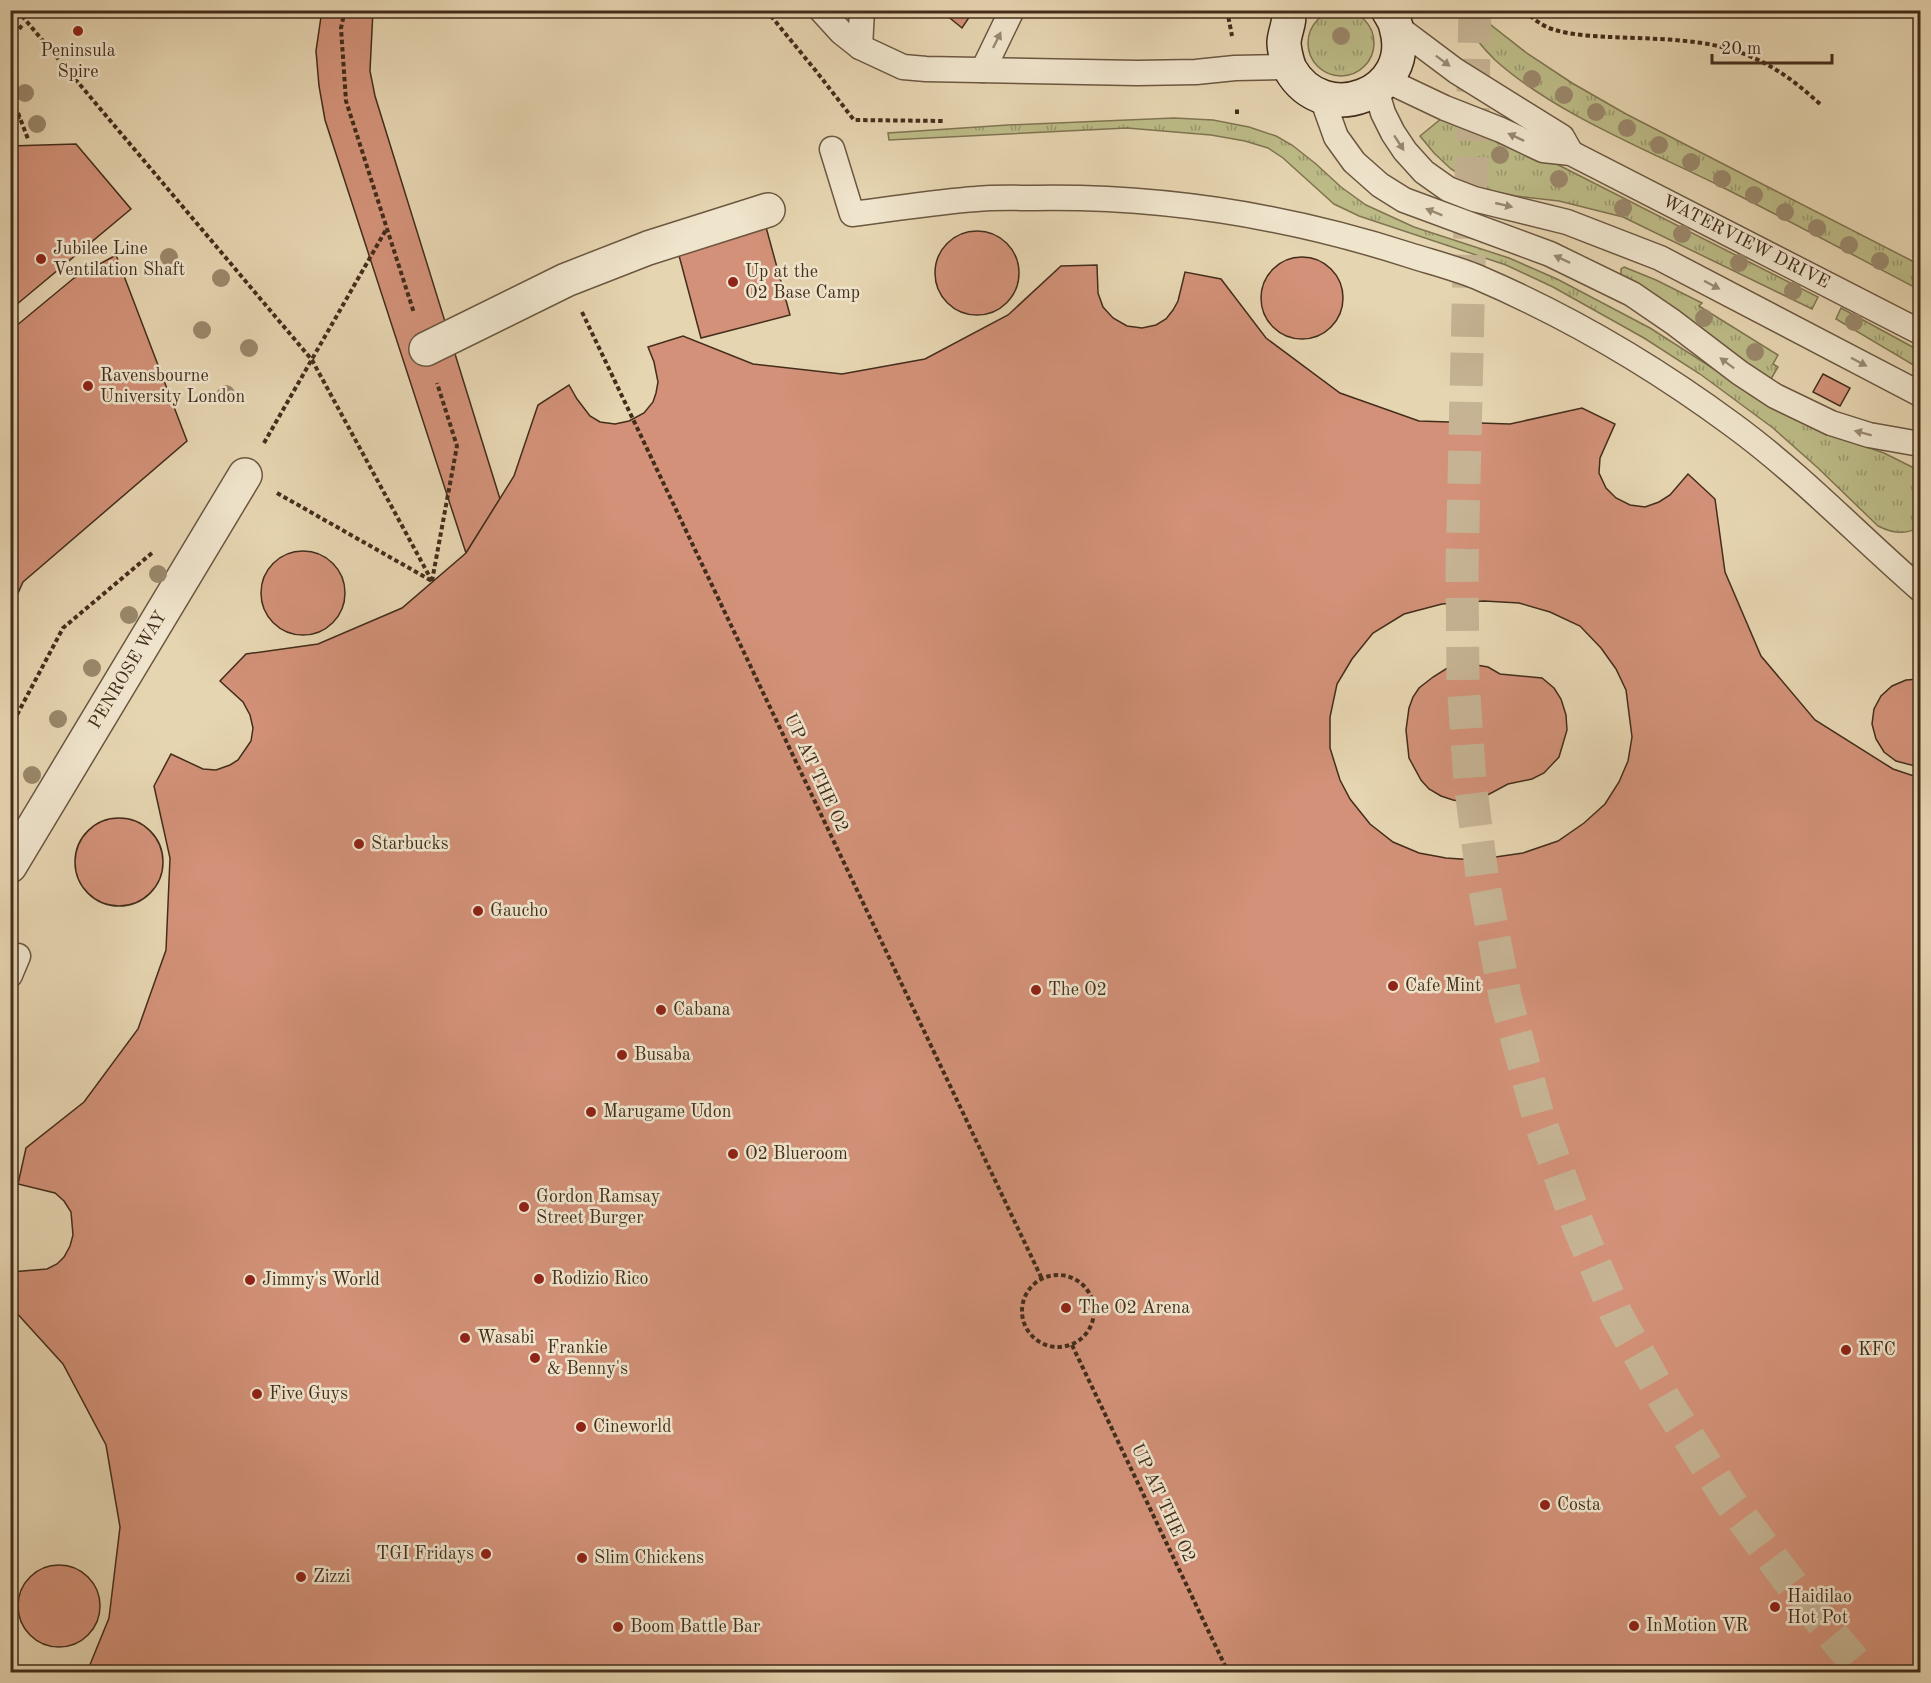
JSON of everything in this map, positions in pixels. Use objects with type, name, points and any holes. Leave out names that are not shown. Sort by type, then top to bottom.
[{"type":"street","points":[[1291,13],[1284,43],[1289,67],[1303,86],[1322,98],[1340,101],[1359,98],[1387,85],[1396,64],[1399,44],[1392,18]]},
{"type":"street","points":[[426,349],[566,280],[648,248],[768,210]]},
{"type":"street","name":"PENROSE WAY","points":[[10,866],[245,475]]},
{"type":"lane","points":[[821,10],[841,32],[860,47],[903,67],[1137,73],[1289,67]]},
{"type":"lane","points":[[860,47],[862,10]]},
{"type":"lane","points":[[983,70],[1012,10]]},
{"type":"lane","name":"WATERVIEW DRIVE","points":[[1392,18],[1466,78],[1562,137],[1571,153]]},
{"type":"lane","points":[[1387,85],[1383,113],[1393,133],[1405,151],[1424,172],[1448,189],[1474,199],[1567,222],[1660,258],[1920,394]]},
{"type":"lane","name":"WATERVIEW DRIVE","points":[[1387,85],[1544,150],[1571,153],[1920,332]]},
{"type":"lane","points":[[1322,98],[1336,137],[1354,162],[1380,185],[1404,200],[1550,254],[1632,294],[1749,379],[1775,396],[1813,415],[1869,435],[1920,444]]},
{"type":"lane","points":[[832,148],[852,214],[978,199],[1084,197],[1183,204],[1292,223],[1370,242],[1474,276],[1570,321],[1653,369],[1708,407],[1805,485],[1920,590]]},
{"type":"path","points":[[16,10],[312,360],[432,581]]},
{"type":"path","points":[[345,10],[341,28],[346,101],[457,446],[432,581]]},
{"type":"path","points":[[766,10],[854,120],[943,121]]},
{"type":"path","points":[[1227,10],[1232,30]]},
{"type":"path","points":[[1525,10],[1531,17],[1554,30],[1589,35],[1686,41],[1732,50],[1783,73],[1798,83],[1821,105]]},
{"type":"path","points":[[10,40],[23,24]]},
{"type":"path","points":[[10,92],[28,139]]},
{"type":"path","points":[[10,121],[20,117]]},
{"type":"path","points":[[387,228],[245,475],[432,581]]},
{"type":"path","name":"UP AT THE O2","points":[[566,280],[1042,1279]]},
{"type":"path","points":[[10,728],[63,628],[154,551]]},
{"type":"path","points":[[1066,1276],[1078,1281],[1087,1290],[1093,1302],[1094,1315],[1090,1328],[1072,1345],[1050,1347],[1031,1336],[1025,1327],[1022,1306],[1026,1295],[1042,1279],[1066,1276]]},
{"type":"path","name":"UP AT THE O2","points":[[1072,1345],[1228,1672]]},
{"type":"green space","points":[[1347,10],[1365,19],[1372,30],[1374,43],[1372,56],[1365,67],[1354,74],[1335,76],[1317,67],[1310,56],[1308,37],[1317,19],[1328,12]]},
{"type":"green space","points":[[1455,11],[1473,11],[1528,54],[1626,114],[1920,265],[1920,290],[1743,198],[1573,114],[1519,79],[1495,60]]},
{"type":"green space","points":[[1174,118],[1213,120],[1249,127],[1276,136],[1292,145],[1366,205],[1414,227],[1509,258],[1557,279],[1650,328],[1784,414],[1884,453],[1920,471],[1920,526],[1910,531],[1899,532],[1878,526],[1773,428],[1700,374],[1644,338],[1553,287],[1506,265],[1359,216],[1334,204],[1283,158],[1268,148],[1211,135],[1127,128],[889,140],[888,133]]},
{"type":"green space","points":[[1442,118],[1529,150],[1818,297],[1812,309],[1623,217],[1559,201],[1492,191],[1451,169],[1420,136]]},
{"type":"green space","points":[[1624,267],[1702,303],[1699,306],[1778,355],[1773,364],[1778,367],[1771,379],[1623,277],[1621,269]]},
{"type":"green space","points":[[1841,308],[1920,351],[1920,369],[1836,319]]},
{"type":"building","points":[[322,10],[373,10],[370,71],[375,96],[500,499],[466,553],[325,120],[316,51]]},
{"type":"building","points":[[940,10],[974,10],[962,28]]},
{"type":"building","name":"Jubilee Line Ventilation Shaft","points":[[76,144],[131,209],[10,310],[10,146]]},
{"type":"building","name":"Up at the O2 Base Camp","points":[[766,227],[790,315],[701,338],[677,248]]},
{"type":"building","points":[[977,231],[993,234],[1007,243],[1016,257],[1019,273],[1016,289],[1007,303],[993,312],[977,315],[961,312],[947,303],[938,289],[935,273],[938,257],[947,243],[961,234]]},
{"type":"building","name":"Ravensbourne University London","points":[[116,255],[187,441],[23,582],[10,611],[10,331],[74,278]]},
{"type":"building","points":[[1294,257],[1310,257],[1325,264],[1336,275],[1343,290],[1340,314],[1331,327],[1310,339],[1294,339],[1279,332],[1268,321],[1261,306],[1261,290],[1268,275],[1279,264]]},
{"type":"building","name":"The O2","points":[[1097,265],[1098,293],[1103,307],[1113,318],[1127,326],[1142,328],[1156,325],[1166,319],[1173,310],[1178,301],[1185,272],[1221,279],[1266,338],[1340,393],[1419,421],[1510,424],[1582,408],[1615,424],[1600,458],[1599,473],[1606,488],[1616,498],[1630,505],[1645,507],[1670,495],[1688,474],[1715,499],[1725,572],[1761,656],[1815,720],[1893,769],[1920,778],[1920,1672],[87,1672],[109,1618],[120,1527],[106,1445],[63,1364],[13,1309],[11,1272],[47,1269],[64,1257],[73,1235],[71,1212],[55,1193],[18,1184],[26,1148],[84,1102],[138,1029],[166,950],[170,858],[154,786],[171,754],[203,769],[216,770],[238,760],[251,741],[253,728],[250,715],[243,702],[220,681],[246,654],[318,644],[402,608],[466,553],[514,476],[538,405],[569,385],[590,416],[600,422],[615,424],[629,421],[644,413],[653,402],[658,382],[648,347],[683,336],[753,364],[842,374],[925,359],[1008,315],[1061,266]],"holes":[[[1484,601],[1519,603],[1550,612],[1580,626],[1601,648],[1616,669],[1626,690],[1632,737],[1628,761],[1619,782],[1605,804],[1584,823],[1558,841],[1523,853],[1475,860],[1446,858],[1419,853],[1393,842],[1370,824],[1350,799],[1340,780],[1330,748],[1330,717],[1337,684],[1352,659],[1373,633],[1404,614],[1442,604]]]},
{"type":"building","points":[[1823,374],[1850,388],[1840,406],[1813,392]]},
{"type":"building","points":[[303,551],[319,554],[333,563],[342,577],[345,593],[342,609],[333,623],[319,632],[303,635],[287,632],[273,623],[264,609],[261,593],[264,577],[273,563],[287,554]]},
{"type":"building","points":[[1465,663],[1488,667],[1500,674],[1542,678],[1554,688],[1561,699],[1566,715],[1567,730],[1559,757],[1544,773],[1532,779],[1508,784],[1482,798],[1464,802],[1441,796],[1429,789],[1421,780],[1409,758],[1406,730],[1409,708],[1419,688],[1449,667]]},
{"type":"building","points":[[1920,679],[1920,764],[1911,765],[1896,761],[1884,752],[1876,739],[1872,724],[1874,709],[1881,696],[1892,686],[1906,680]]},
{"type":"building","points":[[119,818],[136,822],[150,831],[159,845],[163,862],[159,879],[150,893],[136,902],[119,906],[102,902],[88,893],[79,879],[75,862],[79,845],[88,831],[102,822]]},
{"type":"building","points":[[51,1565],[67,1565],[82,1572],[93,1583],[100,1598],[97,1622],[88,1635],[67,1647],[51,1647],[36,1640],[25,1629],[18,1614],[18,1598],[25,1583],[36,1572]]},
{"type":"tunnel","points":[[1475,10],[1462,568],[1463,681],[1470,782],[1482,875],[1505,996],[1539,1119],[1578,1225],[1617,1316],[1666,1402],[1730,1502],[1805,1602],[1863,1672]]},
{"type":"place","name":"Peninsula Spire","points":[[78,31]]},
{"type":"place","name":"Jubilee Line Ventilation Shaft","points":[[41,259]]},
{"type":"place","name":"Up at the O2 Base Camp","points":[[733,282]]},
{"type":"place","name":"Ravensbourne University London","points":[[88,386]]},
{"type":"place","name":"Starbucks","points":[[359,844]]},
{"type":"place","name":"Gaucho","points":[[478,911]]},
{"type":"place","name":"Cafe Mint","points":[[1393,986]]},
{"type":"place","name":"The O2","points":[[1036,990]]},
{"type":"place","name":"Cabana","points":[[661,1010]]},
{"type":"place","name":"Busaba","points":[[622,1055]]},
{"type":"place","name":"Marugame Udon","points":[[591,1112]]},
{"type":"place","name":"O2 Blueroom","points":[[733,1154]]},
{"type":"place","name":"Gordon Ramsay Street Burger","points":[[524,1207]]},
{"type":"place","name":"Rodizio Rico","points":[[539,1279]]},
{"type":"place","name":"Jimmy's World","points":[[250,1280]]},
{"type":"place","name":"The O2 Arena","points":[[1066,1308]]},
{"type":"place","name":"Wasabi","points":[[465,1338]]},
{"type":"place","name":"KFC","points":[[1846,1350]]},
{"type":"place","name":"Frankie & Benny's","points":[[535,1358]]},
{"type":"place","name":"Five Guys","points":[[257,1394]]},
{"type":"place","name":"Cineworld","points":[[581,1427]]},
{"type":"place","name":"Costa","points":[[1545,1505]]},
{"type":"place","name":"TGI Fridays","points":[[486,1554]]},
{"type":"place","name":"Slim Chickens","points":[[582,1558]]},
{"type":"place","name":"Zizzi","points":[[301,1577]]},
{"type":"place","name":"Haidilao Hot Pot","points":[[1775,1607]]},
{"type":"place","name":"InMotion VR","points":[[1634,1626]]},
{"type":"place","name":"Boom Battle Bar","points":[[618,1627]]}]
